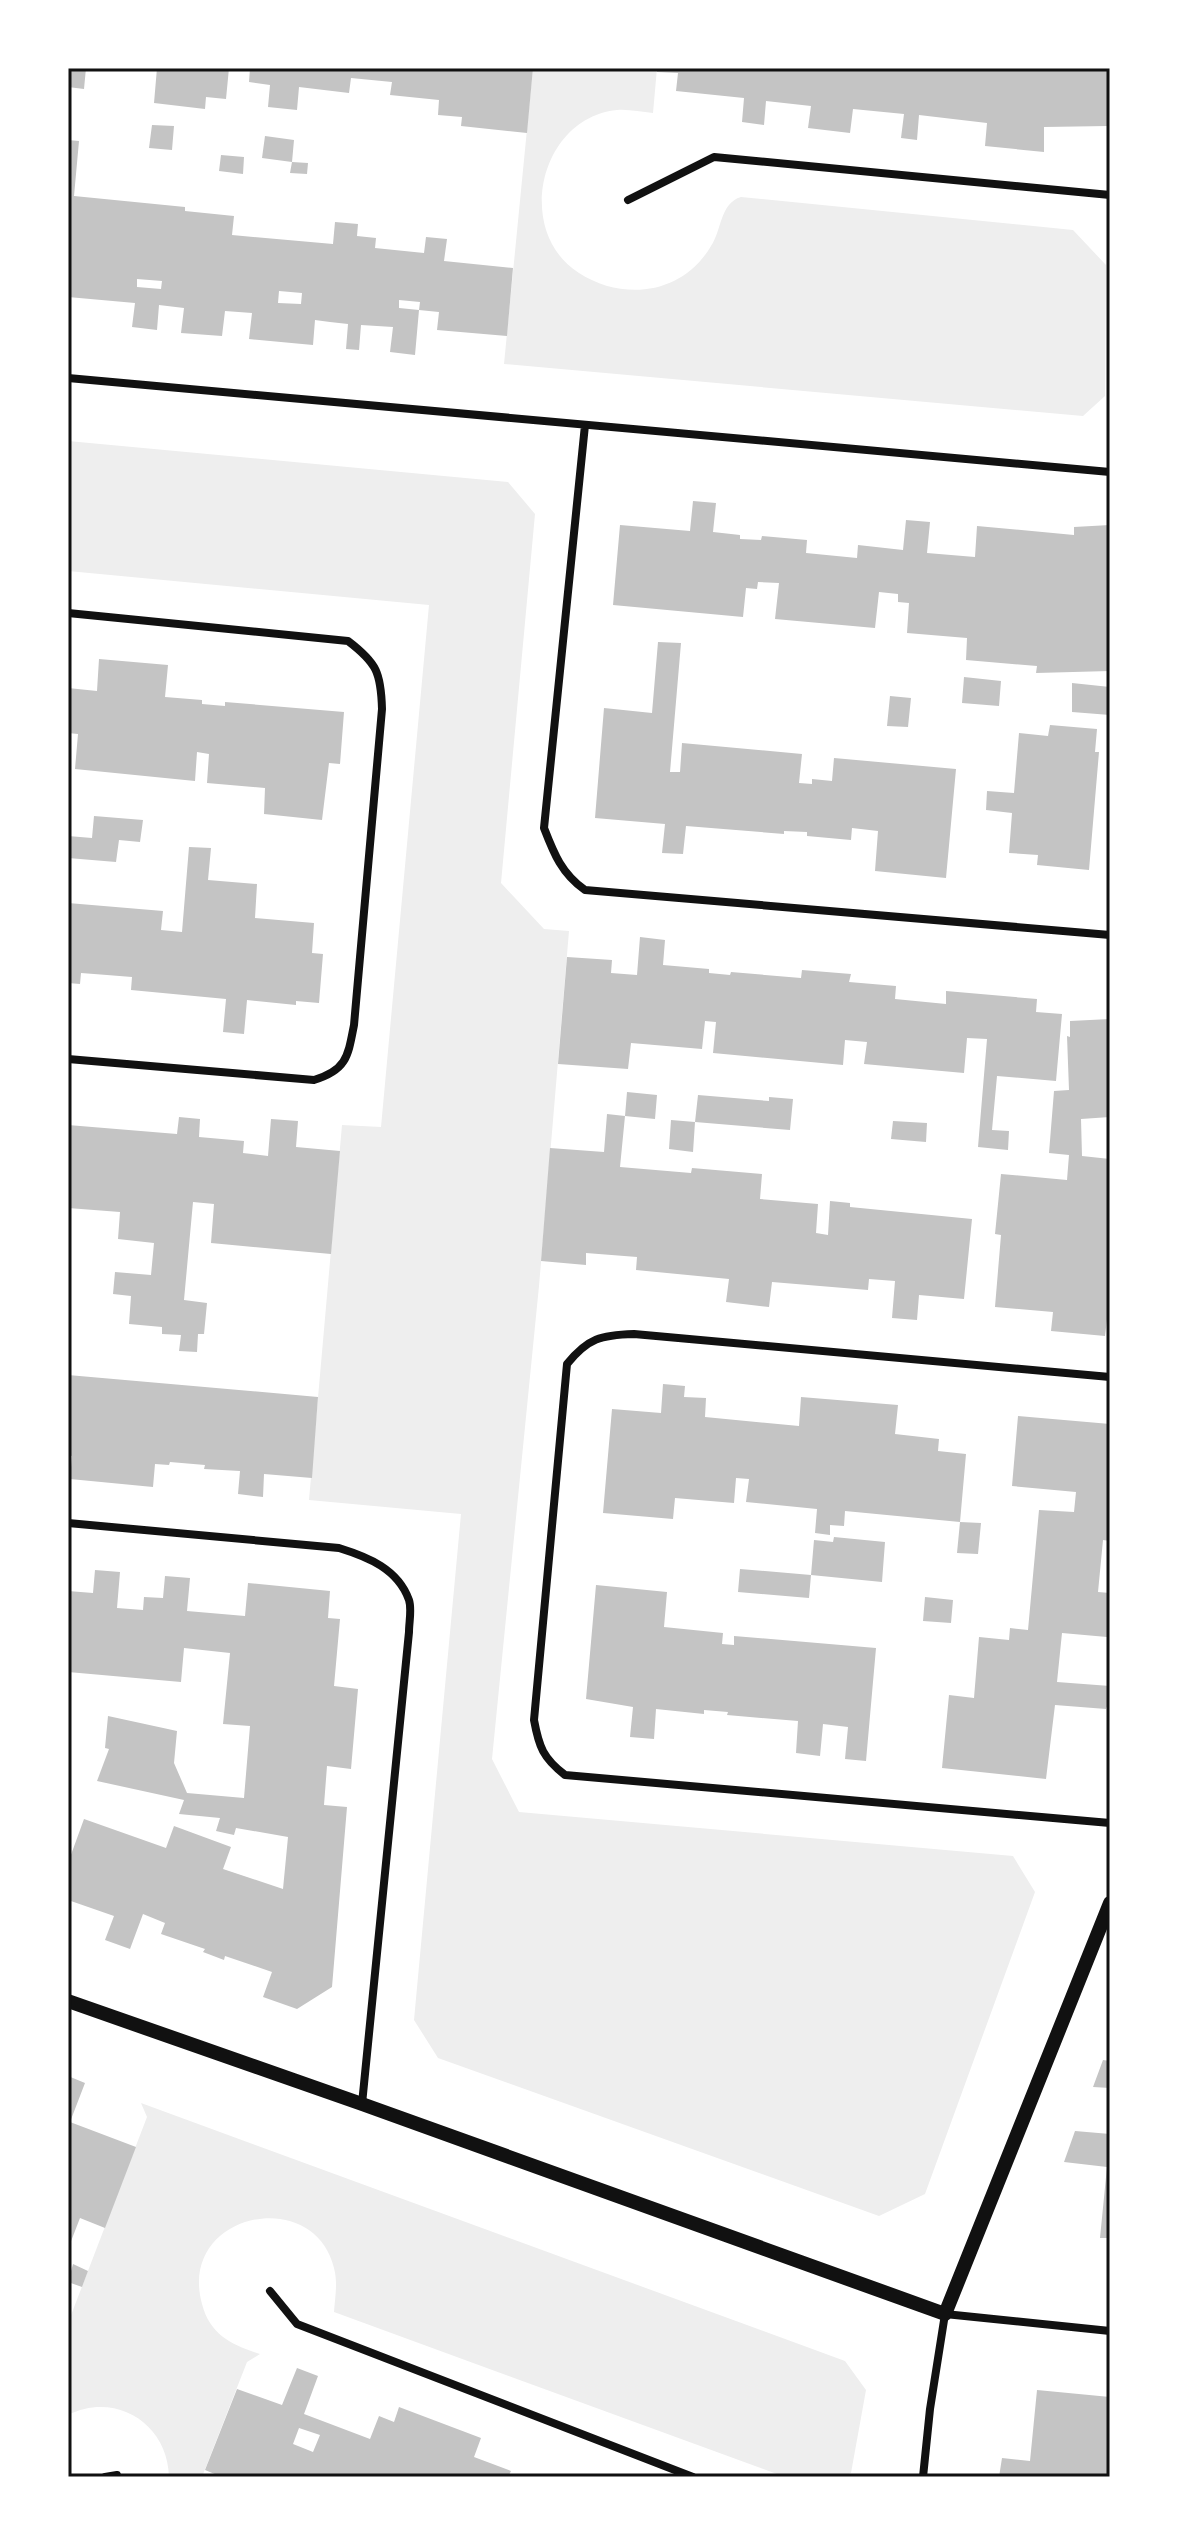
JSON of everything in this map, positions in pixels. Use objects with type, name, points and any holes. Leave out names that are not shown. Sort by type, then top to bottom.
[{"type":"street","points":[[628,200],[714,157],[1110,195]]},
{"type":"street","points":[[68,378],[1110,472]]},
{"type":"street","points":[[585,425],[544,828],[557,861],[570,880],[585,890],[1110,935]]},
{"type":"street","points":[[68,613],[348,641],[369,656],[381,679],[382,709],[354,1025],[349,1054],[333,1074],[314,1080],[68,1059]]},
{"type":"street","points":[[1110,1377],[634,1334],[610,1335],[580,1347],[567,1364],[534,1720],[538,1743],[548,1762],[565,1775],[1110,1823]]},
{"type":"street","points":[[68,1523],[339,1548],[373,1559],[398,1580],[410,1602],[362,2104]]},
{"type":"street","points":[[923,2477],[945,2314],[1110,1903]]},
{"type":"street","points":[[68,2001],[945,2314],[1110,2331]]},
{"type":"street","points":[[270,2291],[297,2324],[693,2477]]},
{"type":"street","points":[[105,2477],[117,2475]]},
{"type":"shaded area","points":[[533,68],[657,68],[653,113],[617,110],[590,118],[569,133],[554,154],[544,179],[542,206],[547,231],[559,255],[579,273],[615,288],[633,290],[669,283],[685,275],[699,262],[715,240],[729,205],[741,197],[1073,230],[1106,265],[1105,396],[1083,416],[504,364]]},
{"type":"shaded area","points":[[68,441],[508,482],[535,514],[501,883],[544,929],[569,931],[539,1286],[492,1759],[519,1812],[1013,1856],[1035,1892],[925,2194],[879,2216],[438,2058],[414,2020],[461,1514],[309,1500],[342,1125],[381,1127],[429,605],[68,571]]},
{"type":"shaded area","points":[[141,2103],[845,2361],[866,2390],[851,2473],[842,2477],[785,2477],[334,2312],[334,2268],[322,2242],[301,2225],[277,2218],[251,2220],[228,2230],[209,2248],[200,2273],[202,2304],[210,2324],[240,2347],[260,2354],[247,2362],[202,2477],[169,2477],[160,2442],[136,2417],[104,2407],[68,2415],[68,2323],[147,2117]]},
{"type":"building","points":[[68,68],[86,68],[84,89],[68,87]]},
{"type":"building","points":[[157,68],[229,68],[226,99],[206,97],[205,109],[154,103]]},
{"type":"building","points":[[250,68],[533,68],[527,133],[461,126],[462,117],[438,115],[439,100],[390,95],[392,82],[351,78],[349,93],[299,87],[297,110],[268,107],[270,85],[249,82]]},
{"type":"building","points":[[657,68],[1108,68],[1108,126],[1044,127],[1044,152],[985,146],[987,123],[919,115],[917,140],[901,138],[904,114],[853,109],[850,133],[808,128],[811,106],[766,101],[764,125],[742,122],[744,98],[676,91],[678,73],[657,72]]},
{"type":"building","points":[[152,125],[174,126],[172,150],[149,148]]},
{"type":"building","points":[[265,136],[294,140],[292,162],[262,158]]},
{"type":"building","points":[[68,140],[79,141],[74,196],[185,207],[185,211],[234,216],[232,235],[333,244],[335,222],[358,224],[357,236],[376,238],[375,248],[424,253],[426,237],[447,239],[444,261],[513,268],[507,336],[437,330],[439,312],[419,310],[415,355],[390,352],[393,327],[361,325],[359,350],[346,349],[348,324],[315,320],[313,345],[249,339],[252,313],[225,311],[222,336],[181,333],[184,308],[159,305],[157,330],[132,327],[135,303],[68,297]],"holes":[[[137,279],[162,281],[161,289],[137,287]],[[279,291],[302,293],[301,304],[278,303]],[[399,300],[420,302],[419,310],[399,308]]]},
{"type":"building","points":[[221,155],[244,157],[243,174],[219,171]]},
{"type":"building","points":[[292,162],[308,163],[307,174],[290,173]]},
{"type":"building","points":[[693,501],[716,503],[713,532],[740,535],[740,539],[761,540],[762,536],[807,540],[806,553],[857,558],[858,545],[903,550],[906,520],[930,522],[927,553],[975,557],[977,526],[1074,535],[1074,527],[1110,525],[1110,671],[1036,673],[1037,666],[966,660],[967,638],[907,633],[909,603],[898,602],[898,594],[879,592],[875,628],[775,619],[779,583],[758,582],[757,589],[746,588],[743,617],[613,605],[620,525],[690,531]]},
{"type":"building","points":[[658,642],[681,643],[670,772],[680,772],[682,743],[802,754],[799,783],[812,784],[812,779],[832,781],[834,758],[956,769],[946,878],[875,871],[878,831],[852,828],[851,840],[807,836],[807,832],[784,831],[784,834],[686,826],[683,854],[662,853],[665,824],[595,818],[604,708],[652,713]]},
{"type":"building","points":[[99,659],[168,665],[165,697],[202,700],[202,704],[225,706],[225,702],[344,712],[340,764],[329,763],[322,820],[264,814],[265,788],[207,783],[209,754],[197,752],[195,781],[75,769],[78,734],[68,733],[68,688],[97,691]]},
{"type":"building","points":[[964,677],[1001,681],[999,706],[962,703]]},
{"type":"building","points":[[1072,683],[1110,687],[1110,715],[1072,712]]},
{"type":"building","points":[[890,696],[911,698],[908,727],[887,726]]},
{"type":"building","points":[[1050,725],[1097,729],[1095,752],[1099,752],[1089,870],[1037,865],[1038,855],[1009,853],[1012,813],[986,810],[987,791],[1014,793],[1019,733],[1048,736]]},
{"type":"building","points":[[94,816],[143,820],[140,842],[119,840],[116,862],[68,858],[68,836],[92,838]]},
{"type":"building","points":[[189,847],[211,848],[208,880],[257,884],[255,918],[314,923],[312,953],[323,954],[319,1003],[296,1001],[296,1005],[247,1000],[244,1034],[223,1032],[226,999],[131,990],[132,977],[81,973],[80,984],[68,983],[68,903],[163,911],[161,930],[182,932]]},
{"type":"building","points":[[640,937],[665,940],[663,965],[709,969],[709,973],[801,978],[802,970],[851,974],[849,982],[896,986],[895,999],[946,1004],[946,991],[1037,999],[1036,1012],[1062,1014],[1056,1081],[997,1076],[992,1130],[1009,1131],[1008,1150],[978,1147],[987,1039],[967,1038],[964,1073],[864,1064],[867,1042],[845,1040],[843,1065],[713,1053],[716,1022],[705,1021],[702,1049],[631,1043],[628,1069],[558,1064],[567,957],[612,960],[611,973],[637,975]]},
{"type":"building","points":[[1110,1019],[1110,1117],[1081,1119],[1082,1156],[1110,1159],[1110,1294],[1105,1336],[1051,1331],[1053,1312],[995,1307],[1001,1235],[995,1234],[1001,1174],[1067,1180],[1069,1155],[1049,1153],[1054,1091],[1069,1090],[1067,1036],[1070,1037],[1070,1021]]},
{"type":"building","points":[[627,1092],[657,1095],[655,1119],[625,1116]]},
{"type":"building","points":[[698,1095],[769,1101],[769,1097],[793,1099],[790,1130],[695,1122]]},
{"type":"building","points":[[607,1114],[625,1116],[620,1167],[691,1173],[692,1168],[762,1174],[760,1199],[818,1204],[816,1233],[828,1235],[830,1201],[850,1203],[850,1207],[972,1219],[964,1299],[919,1295],[917,1320],[892,1318],[895,1281],[869,1279],[868,1290],[772,1282],[769,1307],[726,1302],[729,1279],[636,1270],[637,1257],[586,1253],[586,1265],[541,1261],[550,1148],[604,1152]]},
{"type":"building","points":[[179,1117],[200,1119],[199,1137],[244,1141],[243,1153],[268,1156],[271,1119],[298,1121],[296,1147],[340,1151],[331,1254],[211,1243],[214,1204],[193,1202],[184,1300],[207,1303],[204,1334],[198,1334],[197,1352],[179,1351],[181,1335],[162,1334],[162,1327],[129,1324],[131,1296],[113,1294],[115,1272],[151,1275],[154,1243],[118,1239],[120,1212],[68,1208],[68,1125],[177,1134]]},
{"type":"building","points":[[671,1120],[695,1122],[693,1152],[669,1149]]},
{"type":"building","points":[[893,1121],[927,1123],[926,1142],[891,1139]]},
{"type":"building","points":[[68,1375],[318,1397],[312,1478],[264,1474],[263,1497],[238,1494],[240,1471],[204,1469],[205,1465],[155,1464],[153,1487],[70,1479],[72,1456],[68,1455]]},
{"type":"building","points":[[663,1384],[685,1386],[684,1397],[706,1398],[705,1417],[799,1426],[801,1397],[898,1405],[895,1434],[939,1439],[938,1451],[966,1454],[960,1522],[845,1511],[844,1526],[830,1525],[830,1535],[815,1533],[817,1509],[746,1502],[749,1479],[736,1478],[734,1503],[675,1498],[673,1519],[603,1513],[612,1409],[661,1413]]},
{"type":"building","points":[[1018,1416],[1110,1424],[1110,1541],[1103,1540],[1098,1592],[1110,1593],[1107,1637],[1062,1633],[1057,1682],[1110,1686],[1110,1699],[1106,1709],[1055,1705],[1046,1779],[942,1768],[949,1695],[974,1698],[979,1637],[1009,1640],[1010,1628],[1028,1630],[1039,1510],[1074,1512],[1076,1492],[1012,1486]]},
{"type":"building","points":[[960,1522],[981,1523],[978,1554],[957,1553]]},
{"type":"building","points":[[834,1537],[885,1542],[882,1582],[811,1575],[814,1540],[833,1542]]},
{"type":"building","points":[[740,1569],[811,1575],[809,1598],[738,1592]]},
{"type":"building","points":[[95,1570],[120,1572],[117,1608],[143,1610],[144,1597],[163,1598],[165,1576],[190,1578],[187,1611],[245,1616],[248,1583],[330,1591],[328,1618],[340,1619],[334,1686],[358,1689],[351,1769],[327,1766],[324,1805],[347,1807],[332,1987],[297,2009],[263,1997],[272,1972],[225,1956],[224,1960],[203,1952],[205,1949],[161,1934],[165,1923],[143,1914],[130,1949],[105,1940],[114,1916],[68,1900],[68,1863],[84,1819],[166,1848],[174,1826],[231,1847],[223,1869],[283,1889],[288,1837],[236,1828],[234,1835],[216,1831],[220,1818],[179,1814],[184,1800],[97,1781],[109,1749],[105,1748],[108,1716],[177,1731],[174,1763],[187,1793],[244,1798],[250,1726],[223,1724],[230,1653],[184,1648],[181,1682],[68,1672],[68,1591],[93,1593]]},
{"type":"building","points":[[596,1585],[667,1592],[664,1627],[723,1633],[722,1644],[734,1645],[734,1636],[876,1648],[866,1761],[845,1759],[848,1727],[823,1724],[820,1756],[796,1753],[798,1721],[727,1715],[728,1712],[704,1710],[704,1714],[656,1709],[654,1739],[630,1737],[633,1707],[586,1699]]},
{"type":"building","points":[[925,1597],[953,1600],[951,1623],[923,1621]]},
{"type":"building","points":[[1103,2060],[1110,2061],[1110,2088],[1093,2087]]},
{"type":"building","points":[[68,2076],[85,2083],[70,2122],[136,2147],[105,2228],[80,2218],[68,2249]]},
{"type":"building","points":[[1075,2131],[1110,2134],[1110,2238],[1100,2238],[1107,2167],[1064,2162]]},
{"type":"building","points":[[73,2264],[88,2271],[82,2287],[68,2282]]},
{"type":"building","points":[[297,2368],[318,2376],[304,2414],[370,2439],[379,2416],[394,2422],[399,2407],[481,2438],[474,2457],[511,2471],[508,2477],[222,2477],[205,2470],[237,2389],[282,2405]],"holes":[[[299,2428],[320,2435],[313,2452],[293,2444]]]},
{"type":"building","points":[[1037,2390],[1110,2397],[1110,2477],[999,2477],[1002,2458],[1030,2461]]}]
